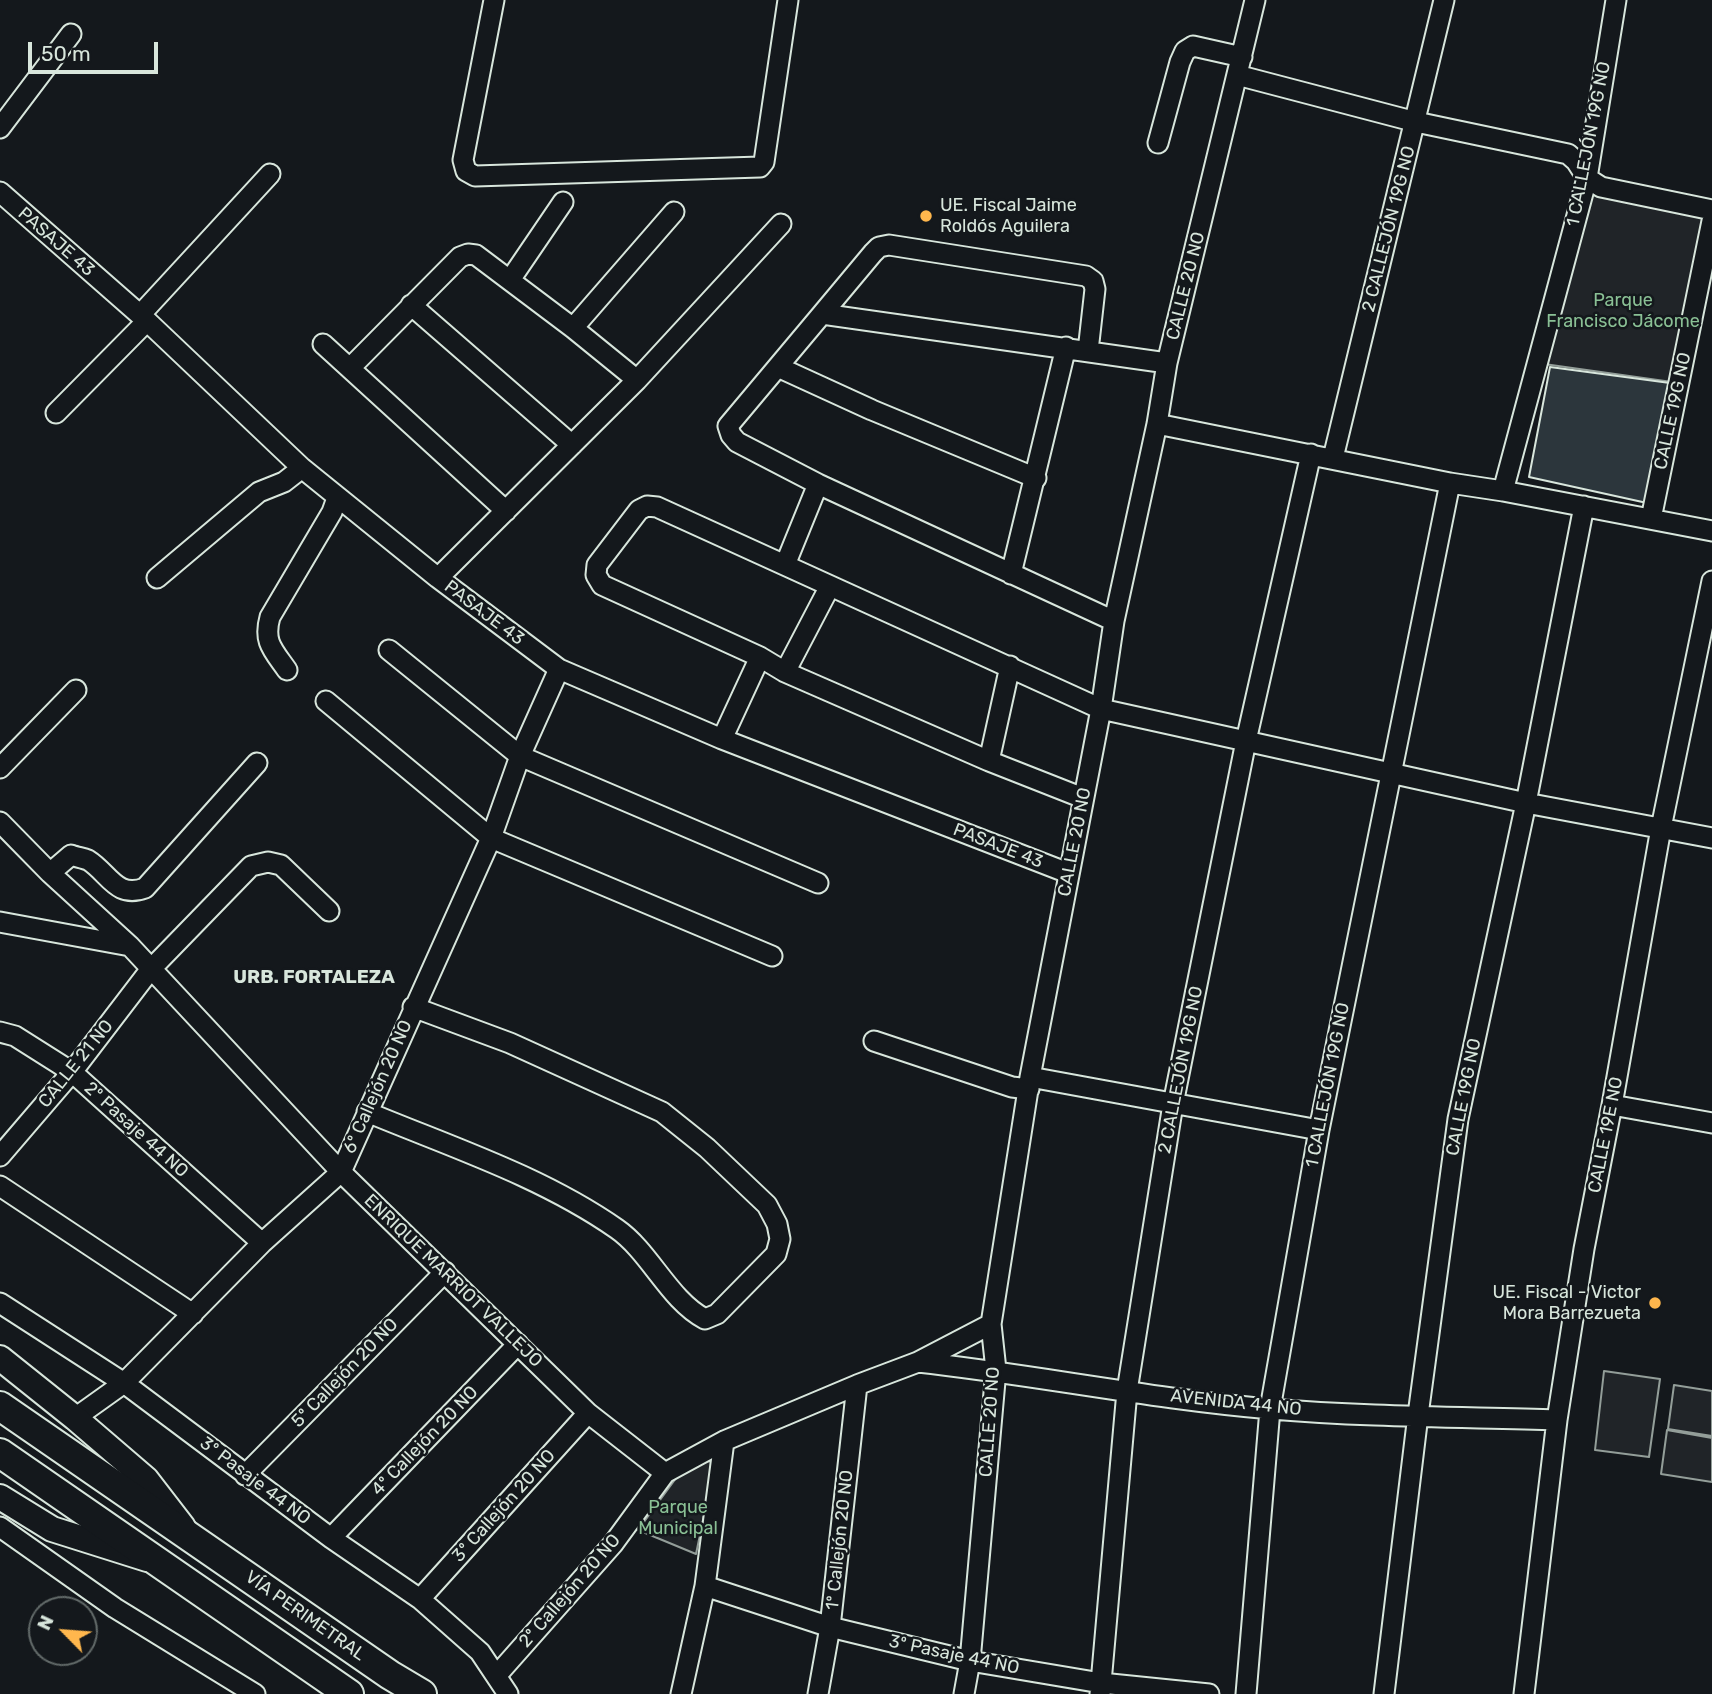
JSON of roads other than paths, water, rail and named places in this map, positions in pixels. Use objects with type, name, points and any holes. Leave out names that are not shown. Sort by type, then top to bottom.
[{"type":"highway","name":"VÍA PERIMETRAL","points":[[0,1406],[390,1675],[422,1694]]},
{"type":"highway","points":[[0,1453],[349,1694]]},
{"type":"main road","name":"VÍA PERIMETRAL","points":[[0,1358],[146,1479],[190,1536]]},
{"type":"main road","points":[[0,1497],[52,1530],[158,1562]]},
{"type":"street","points":[[494,0],[463,160],[466,171],[475,176],[760,167],[764,162],[788,0]]},
{"type":"street","name":"CALLE 20 NO","points":[[964,1694],[970,1661],[996,1370],[991,1324],[1030,1083],[1101,709],[1114,621],[1157,424],[1167,363],[1255,0]]},
{"type":"street","name":"2 CALLEJÓN 19G NO","points":[[1333,458],[1444,0]]},
{"type":"street","name":"1 CALLEJÓN 19G NO","points":[[1503,491],[1587,178],[1616,0]]},
{"type":"street","points":[[0,128],[71,34]]},
{"type":"street","points":[[1158,143],[1180,62],[1185,51],[1193,46],[1239,66],[1416,122],[1567,154],[1576,161],[1587,178],[1601,187],[1712,210]]},
{"type":"street","points":[[55,414],[270,174]]},
{"type":"street","name":"PASAJE 43","points":[[0,192],[143,318],[337,498],[559,669],[722,739],[1068,873]]},
{"type":"street","points":[[509,280],[563,202]]},
{"type":"street","points":[[573,328],[674,212]]},
{"type":"street","name":"CALLE 19G NO","points":[[1651,519],[1712,221]]},
{"type":"street","points":[[438,578],[637,380],[781,224]]},
{"type":"street","points":[[1088,351],[1095,289],[1093,281],[1086,276],[889,245],[879,247],[729,426],[731,435],[737,442],[818,484],[1114,621]]},
{"type":"street","points":[[350,368],[460,257],[468,254],[476,255],[637,380]]},
{"type":"street","points":[[411,305],[572,445]]},
{"type":"street","points":[[822,314],[1167,363]]},
{"type":"street","points":[[323,344],[506,511]]},
{"type":"street","points":[[1011,574],[1066,348]]},
{"type":"street","points":[[778,367],[872,410],[1036,478]]},
{"type":"street","points":[[1157,424],[1450,483],[1712,531]]},
{"type":"street","name":"2 CALLEJÓN 19G NO","points":[[1100,1689],[1127,1391],[1174,1104],[1246,741],[1311,454]]},
{"type":"street","points":[[157,578],[259,492],[284,482],[302,468]]},
{"type":"street","name":"1 CALLEJÓN 19G NO","points":[[1246,1694],[1270,1409],[1318,1130],[1450,483]]},
{"type":"street","points":[[785,565],[818,484]]},
{"type":"street","points":[[287,670],[269,644],[266,631],[270,617],[332,512],[337,498]]},
{"type":"street","points":[[1083,798],[989,761],[785,672],[761,657],[602,585],[596,575],[597,565],[639,510],[647,506],[657,507],[1101,709],[1527,803],[1712,838]]},
{"type":"street","name":"CALLE 19G NO","points":[[1384,1694],[1458,1119],[1527,803],[1584,506]]},
{"type":"street","name":"CALLE 19E NO","points":[[1524,1694],[1557,1420],[1584,1249],[1661,828],[1712,581]]},
{"type":"street","points":[[785,672],[830,586]]},
{"type":"street","points":[[388,650],[520,756],[818,883]]},
{"type":"street","points":[[722,739],[761,657]]},
{"type":"street","points":[[989,761],[1010,666]]},
{"type":"street","name":"6º Callejón 20 NO","points":[[75,1418],[124,1383],[262,1243],[341,1172],[491,838],[520,756],[559,669]]},
{"type":"street","points":[[0,768],[76,690]]},
{"type":"street","points":[[326,701],[491,838],[772,956]]},
{"type":"street","points":[[50,873],[71,855],[88,860],[122,890],[135,892],[145,888],[257,762]]},
{"type":"street","name":"ENRIQUE MARRIOT VALLEJO","points":[[0,822],[50,873],[130,946],[341,1172],[589,1413],[665,1473]]},
{"type":"street","name":"CALLE 21 NO","points":[[0,1156],[72,1072],[150,970],[251,866],[268,862],[281,865],[329,911]]},
{"type":"street","points":[[0,922],[130,946]]},
{"type":"street","points":[[367,1112],[500,1166],[554,1192],[619,1230],[695,1314],[705,1319],[718,1314],[776,1254],[780,1239],[777,1224],[767,1205],[707,1149],[662,1112],[510,1043],[413,1007]]},
{"type":"street","name":"2º Pasaje 44 NO","points":[[0,1032],[15,1036],[72,1072],[262,1243]]},
{"type":"street","points":[[874,1041],[1012,1087],[1030,1083],[1174,1104],[1318,1130]]},
{"type":"street","points":[[1612,1105],[1712,1123]]},
{"type":"street","points":[[0,1186],[193,1314]]},
{"type":"street","name":"5º Callejón 20 NO","points":[[246,1475],[444,1272]]},
{"type":"street","name":"3º Pasaje 44 NO","points":[[0,1303],[124,1383],[331,1538],[420,1599],[480,1652],[497,1675]]},
{"type":"street","points":[[665,1473],[724,1441],[918,1362],[991,1324]]},
{"type":"street","name":"4º Callejón 20 NO","points":[[331,1538],[518,1344]]},
{"type":"street","name":"AVENIDA 44 NO","points":[[918,1362],[996,1370],[1127,1391],[1270,1409],[1557,1420]]},
{"type":"street","name":"1º Callejón 20 NO","points":[[818,1694],[830,1628],[857,1385]]},
{"type":"street","name":"3º Callejón 20 NO","points":[[420,1599],[589,1413]]},
{"type":"street","points":[[681,1694],[705,1586],[724,1441]]},
{"type":"street","name":"2º Callejón 20 NO","points":[[497,1675],[613,1544],[665,1473]]},
{"type":"street","points":[[0,1527],[115,1608],[255,1694]]},
{"type":"street","name":"3º Pasaje 44 NO","points":[[705,1586],[830,1628],[1100,1689],[1209,1694]]},
{"type":"street","points":[[497,1675],[508,1694]]},
{"type":"place","name":"UE. Fiscal Jaime Roldós Aguilera","points":[[926,216]]},
{"type":"place","name":"UE. Fiscal - Victor Mora Barrezueta","points":[[1655,1303]]},
{"type":"district","name":"URB. FORTALEZA","points":[[314,978]]},
{"type":"park label","name":"Parque Francisco Jácome","points":[[1623,311]]},
{"type":"park label","name":"Parque Municipal","points":[[678,1518]]}]
